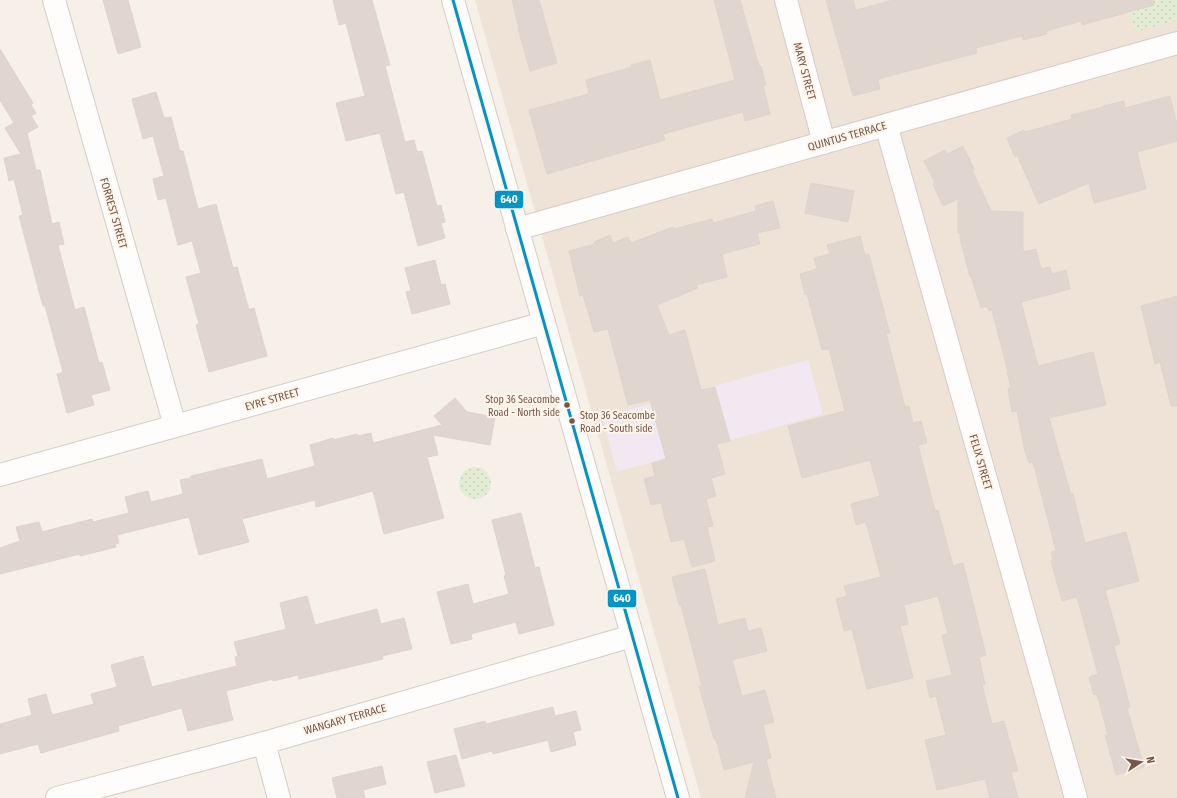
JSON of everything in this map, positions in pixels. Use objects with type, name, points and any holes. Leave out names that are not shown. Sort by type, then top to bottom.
[{"type":"street","name":"FORREST STREET","points":[[54,0],[175,426]]},
{"type":"street","points":[[453,0],[678,798]]},
{"type":"street","name":"MARY STREET","points":[[786,0],[824,143]]},
{"type":"street","name":"QUINTUS TERRACE","points":[[518,229],[1177,43]]},
{"type":"street","name":"FELIX STREET","points":[[886,125],[1076,798]]},
{"type":"street","name":"EYRE STREET","points":[[0,475],[544,323]]},
{"type":"street","name":"WANGARY TERRACE","points":[[57,798],[264,743],[632,636]]},
{"type":"street","points":[[264,743],[279,798]]},
{"type":"shaded area","points":[[475,0],[1177,0],[1177,798],[701,798]]},
{"type":"shaded area","points":[[808,360],[823,414],[617,472],[602,417]]},
{"type":"green space","points":[[1126,0],[1177,0],[1177,20],[1135,32]]},
{"type":"green space","points":[[475,467],[481,468],[488,474],[491,483],[490,489],[484,496],[475,499],[469,498],[462,492],[459,483],[460,477],[466,470]]},
{"type":"building","points":[[103,0],[128,0],[141,47],[118,54]]},
{"type":"building","points":[[333,0],[372,0],[390,65],[385,66],[405,142],[414,140],[417,152],[422,151],[437,206],[441,205],[445,222],[441,223],[445,238],[418,246],[404,192],[396,194],[380,133],[346,141],[336,103],[365,96],[346,23],[339,25]]},
{"type":"building","points":[[512,0],[539,0],[557,63],[530,71]]},
{"type":"building","points":[[714,0],[740,0],[766,85],[763,86],[770,114],[745,121],[743,112],[663,134],[665,140],[547,174],[529,110],[589,94],[586,80],[632,67],[631,65],[650,60],[660,100],[735,80]]},
{"type":"building","points":[[826,0],[853,0],[856,10],[893,0],[1153,0],[1154,5],[1082,25],[1081,21],[1046,31],[1047,34],[1023,40],[1022,36],[976,48],[977,53],[878,79],[880,89],[853,96]]},
{"type":"building","points":[[0,49],[33,103],[31,105],[36,113],[31,116],[38,127],[27,133],[36,170],[40,170],[52,224],[59,222],[64,244],[58,245],[75,310],[84,307],[99,363],[102,362],[110,390],[91,395],[94,405],[67,413],[57,374],[63,372],[45,306],[43,306],[19,216],[23,215],[14,179],[9,181],[4,158],[21,154],[5,128],[14,123],[0,100]]},
{"type":"building","points":[[156,92],[164,118],[171,117],[180,151],[183,151],[198,209],[216,204],[233,268],[237,267],[249,310],[254,308],[267,356],[209,372],[196,325],[199,324],[186,277],[201,273],[192,241],[178,245],[166,198],[158,200],[153,179],[164,176],[153,136],[143,139],[132,99]]},
{"type":"building","points":[[1170,96],[1177,125],[1177,141],[1137,152],[1146,189],[1094,203],[1089,183],[1039,204],[1017,155],[1015,157],[1007,138],[1024,130],[1025,132],[1072,119],[1071,115],[1103,106],[1124,101],[1125,108]]},
{"type":"building","points":[[963,146],[974,169],[972,170],[991,211],[1023,212],[1023,252],[1036,249],[1041,269],[1050,267],[1052,274],[1066,270],[1070,289],[1021,302],[1038,366],[1093,352],[1106,405],[1049,418],[1071,495],[1073,494],[1085,543],[1126,532],[1139,581],[1105,590],[1120,644],[1114,646],[1130,707],[1127,708],[1144,767],[1116,775],[1105,735],[1108,735],[1097,694],[1094,695],[1089,677],[1098,674],[1077,597],[1062,601],[1051,561],[1053,560],[1051,552],[1056,551],[1033,462],[1029,463],[1024,447],[1017,411],[1012,412],[1008,389],[1011,388],[1008,372],[992,310],[989,311],[987,306],[981,308],[971,276],[970,277],[960,233],[958,233],[958,199],[943,206],[933,184],[935,183],[924,161],[945,150],[947,154]]},
{"type":"building","points":[[811,183],[854,191],[848,222],[805,213]]},
{"type":"building","points":[[773,201],[780,228],[757,233],[760,244],[722,254],[727,277],[696,285],[698,288],[657,305],[669,335],[685,330],[701,390],[715,387],[730,441],[717,444],[725,474],[711,478],[716,496],[706,499],[713,526],[707,527],[715,561],[692,567],[684,539],[671,542],[661,503],[651,505],[644,479],[655,476],[652,463],[666,459],[650,400],[628,405],[608,329],[594,332],[583,295],[580,296],[569,251],[595,244],[594,242],[610,235],[613,243],[628,237],[631,243],[673,227],[674,229],[712,219],[713,223],[756,211],[755,206]]},
{"type":"building","points":[[860,236],[865,255],[869,254],[890,333],[886,333],[905,407],[909,406],[913,423],[921,421],[927,443],[918,445],[935,511],[938,510],[953,566],[963,563],[986,655],[979,657],[985,684],[982,685],[992,724],[1004,721],[1018,771],[1011,772],[1018,798],[990,798],[985,779],[937,790],[925,740],[946,735],[936,696],[930,698],[926,681],[952,675],[942,635],[948,634],[938,596],[904,605],[908,624],[900,626],[913,678],[867,689],[852,629],[844,631],[836,599],[847,596],[844,586],[881,577],[866,522],[856,525],[851,504],[880,496],[870,460],[802,478],[788,426],[845,411],[829,349],[822,350],[800,274],[817,269],[814,258],[830,254],[827,245]]},
{"type":"building","points":[[435,260],[441,285],[445,284],[450,304],[412,314],[406,292],[411,291],[405,268]]},
{"type":"building","points":[[1177,296],[1177,406],[1171,406],[1160,362],[1155,364],[1141,306]]},
{"type":"building","points":[[455,398],[467,412],[495,417],[490,445],[433,435],[438,455],[427,457],[444,518],[384,534],[373,491],[316,507],[315,500],[242,519],[249,542],[199,555],[189,517],[117,535],[119,543],[115,544],[116,547],[80,556],[80,554],[0,574],[0,548],[20,541],[16,527],[39,522],[42,532],[92,519],[93,522],[129,513],[125,497],[148,491],[151,502],[183,494],[180,480],[262,459],[267,479],[315,466],[310,445],[333,438],[333,440],[357,434],[358,436],[371,433],[373,443],[442,425],[434,416]]},
{"type":"building","points":[[521,513],[535,568],[539,567],[554,625],[519,634],[516,622],[471,634],[472,639],[451,644],[437,592],[468,584],[473,604],[509,594],[504,576],[506,575],[492,520]]},
{"type":"building","points":[[705,569],[718,625],[745,618],[748,631],[761,628],[767,651],[732,660],[742,696],[765,690],[774,722],[763,725],[771,758],[766,759],[776,798],[745,798],[754,762],[724,770],[716,739],[714,739],[699,686],[702,686],[681,605],[679,605],[672,577]]},
{"type":"building","points":[[307,596],[315,625],[377,609],[381,624],[404,618],[412,649],[382,656],[383,659],[299,679],[298,675],[273,681],[273,679],[226,691],[233,720],[188,731],[182,708],[118,726],[119,731],[41,753],[38,744],[0,754],[0,724],[32,715],[28,699],[46,694],[52,715],[94,704],[91,694],[117,687],[111,665],[143,656],[152,687],[237,666],[235,657],[238,656],[234,642],[286,629],[280,603]]},
{"type":"building","points":[[553,707],[555,716],[576,711],[581,730],[573,732],[576,745],[551,752],[548,740],[493,754],[492,751],[462,759],[454,729],[485,721],[486,724]]},
{"type":"building","points":[[456,755],[465,786],[435,793],[427,762]]},
{"type":"building","points":[[382,766],[386,784],[363,790],[365,798],[337,798],[332,778]]},
{"type":"transit line","name":"640","points":[[453,0],[678,798]]},
{"type":"place","name":"Stop 36 Seacombe Road - North side","points":[[567,405]]},
{"type":"place","name":"Stop 36 Seacombe Road - South side","points":[[572,421]]}]
